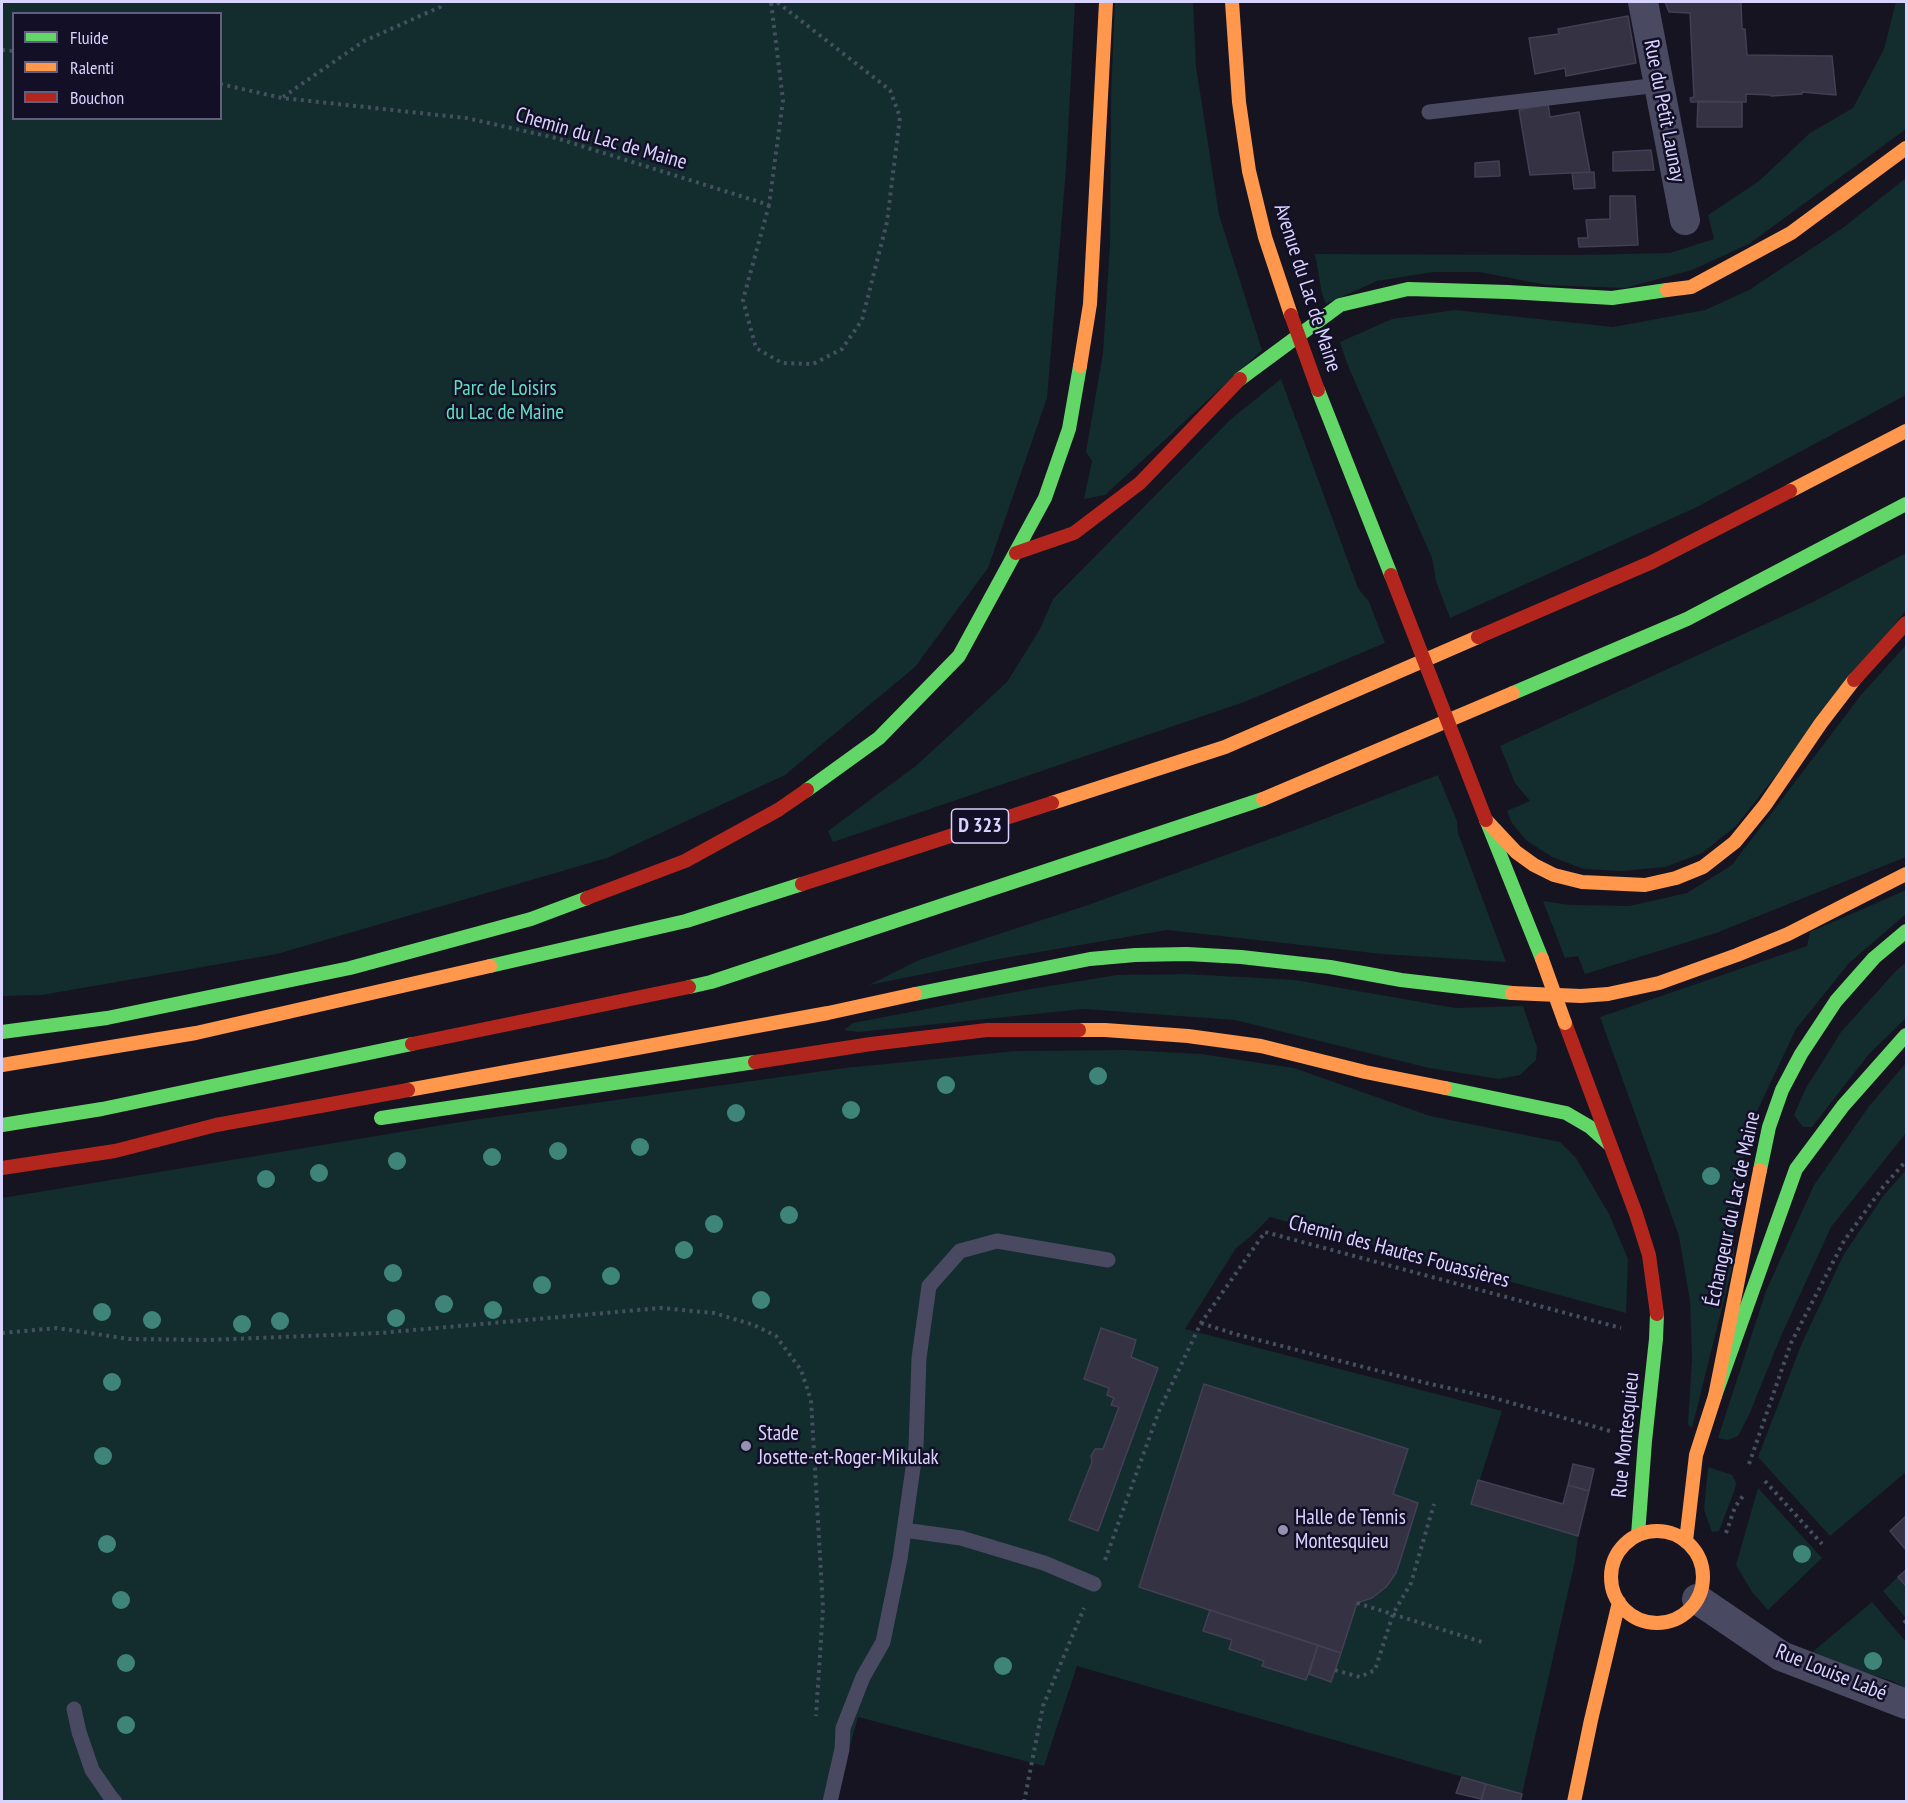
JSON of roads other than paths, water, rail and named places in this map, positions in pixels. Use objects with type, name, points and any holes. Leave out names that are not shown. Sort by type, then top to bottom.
[{"type":"main road","points":[[2,1032],[107,1018],[350,968],[531,919],[686,861],[778,810],[879,738],[959,656],[1046,498],[1069,429],[1090,304],[1106,2]]},
{"type":"main road","name":"Avenue du Lac de Maine","points":[[1232,2],[1239,102],[1249,171],[1265,237],[1318,390],[1542,959]]},
{"type":"main road","points":[[1016,553],[1074,533],[1140,483],[1244,375],[1340,305],[1408,289],[1612,298],[1691,287],[1791,232],[1906,148]]},
{"type":"main road","name":"D 323","points":[[2,1065],[196,1033],[687,921],[1224,747],[1652,562],[1906,431]]},
{"type":"main road","points":[[2,1125],[102,1109],[722,978],[1254,802],[1687,619],[1906,504]]},
{"type":"main road","points":[[1486,820],[1516,852],[1534,865],[1554,875],[1582,882],[1645,885],[1676,878],[1703,867],[1735,842],[1765,805],[1850,685],[1906,623]]},
{"type":"main road","points":[[115,1151],[216,1125],[828,1013],[1040,968],[1124,956],[1187,954],[1240,957],[1330,967],[1401,980],[1517,994],[1581,996],[1608,994],[1659,983],[1737,955],[1788,934],[1906,874]]},
{"type":"main road","name":"Échangeur du Lac de Maine","points":[[1715,1396],[1769,1126],[1782,1090],[1800,1054],[1836,1001],[1874,958],[1906,931]]},
{"type":"main road","name":"Rue Montesquieu","points":[[1542,959],[1649,1255],[1655,1296],[1656,1339],[1638,1535]]},
{"type":"main road","points":[[366,1120],[894,1041],[987,1030],[1105,1030],[1188,1036],[1261,1046],[1365,1072],[1566,1113],[1590,1127],[1609,1144]]},
{"type":"main road","points":[[1686,1541],[1696,1455],[1796,1169],[1843,1106],[1906,1035]]},
{"type":"main road","points":[[2,1168],[115,1151],[183,1147]]},
{"type":"main road","points":[[1663,1531],[1686,1541],[1695,1550],[1703,1574],[1702,1587],[1697,1599],[1688,1611],[1676,1619],[1661,1623],[1636,1617],[1619,1602],[1614,1592],[1612,1570],[1620,1549],[1638,1535],[1650,1532],[1663,1531]]},
{"type":"main road","points":[[1574,1802],[1619,1602]]},
{"type":"main road","points":[[1604,1665],[1646,1621]]},
{"type":"street","name":"Rue du Petit Launay","points":[[1643,2],[1685,219]]},
{"type":"street","name":"Rue Louise Labé","points":[[1697,1599],[1781,1656],[1906,1704]]},
{"type":"lane","points":[[1429,112],[1659,85]]},
{"type":"lane","points":[[831,1802],[842,1749],[843,1728],[863,1677],[883,1642],[900,1559],[916,1447],[919,1358],[929,1286],[960,1251],[997,1241],[1108,1260]]},
{"type":"lane","points":[[904,1530],[961,1538],[1044,1563],[1094,1584]]},
{"type":"lane","points":[[74,1708],[79,1732],[92,1770],[115,1802]]},
{"type":"place","name":"Stade Josette-et-Roger-Mikulak","points":[[746,1446]]},
{"type":"place","name":"Halle de Tennis Montesquieu","points":[[1283,1530]]},
{"type":"park label","name":"Parc de Loisirs du Lac de Maine","points":[[505,401]]}]
